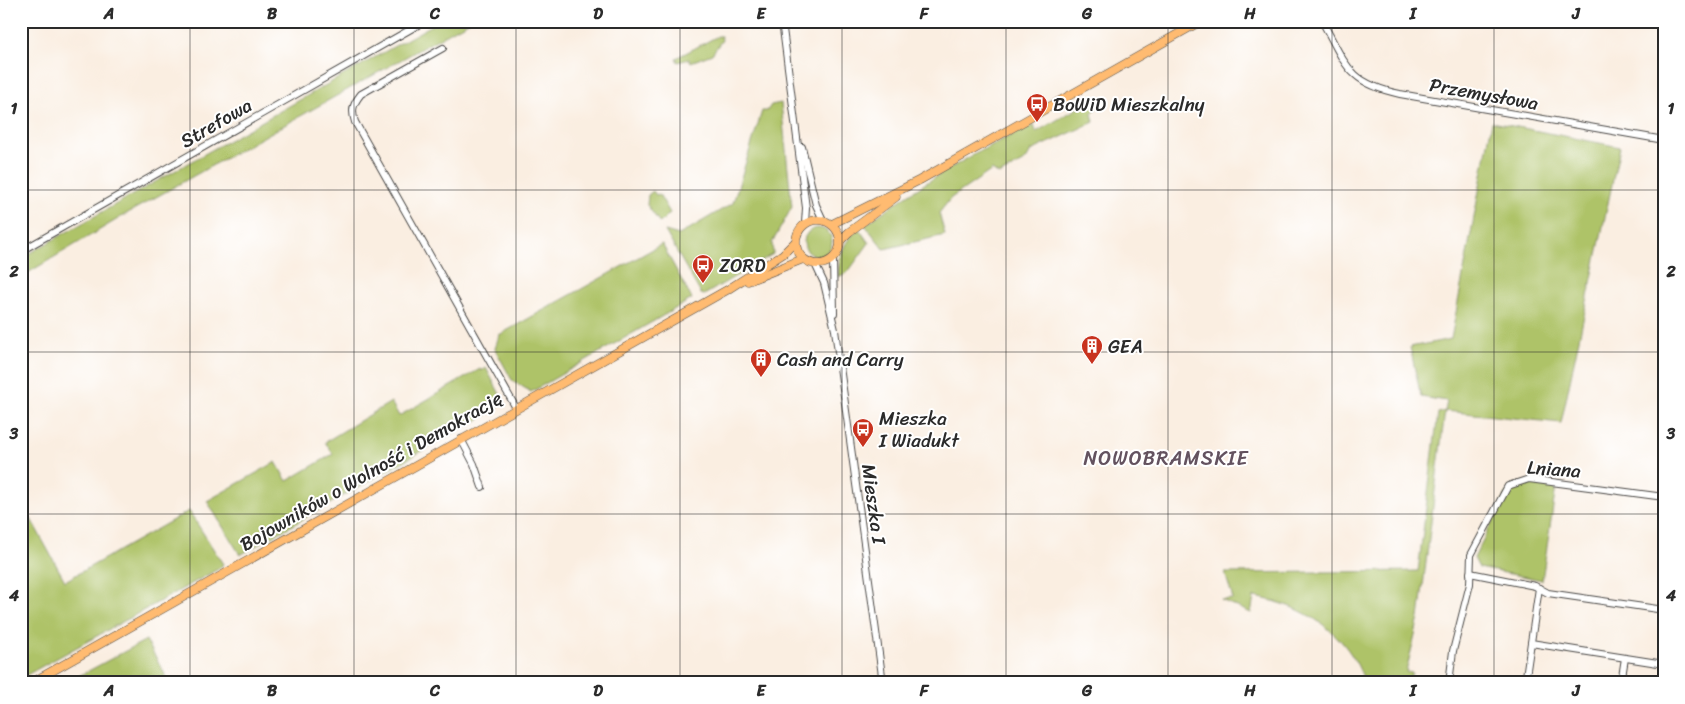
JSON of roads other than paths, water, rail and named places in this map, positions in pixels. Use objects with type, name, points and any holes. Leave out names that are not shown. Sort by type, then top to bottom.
[{"type":"main road","points":[[832,224],[920,180],[1201,21]]},
{"type":"main road","points":[[840,241],[858,224],[920,180]]},
{"type":"main road","points":[[823,220],[832,224],[839,235],[840,241],[837,254],[833,258],[821,264],[815,264],[803,259],[796,248],[796,235],[805,223],[823,220]]},
{"type":"main road","name":"Bojowników o Wolność i Demokrację","points":[[31,683],[728,290],[783,254],[795,242]]},
{"type":"main road","name":"Bojowników o Wolność i Demokrację","points":[[728,290],[803,259]]},
{"type":"street","name":"Strefowa","points":[[21,251],[425,21]]},
{"type":"street","points":[[782,21],[806,208],[805,223]]},
{"type":"street","name":"Przemysłowa","points":[[1322,21],[1346,67],[1361,80],[1374,87],[1400,94],[1664,140]]},
{"type":"street","name":"Przemysłowa","points":[[1328,21],[1328,31]]},
{"type":"street","points":[[443,48],[361,94],[353,106],[352,113],[354,122],[516,408]]},
{"type":"street","points":[[795,117],[816,205],[823,220]]},
{"type":"street","name":"Mieszka I","points":[[833,258],[835,330]]},
{"type":"street","name":"Mieszka I","points":[[815,264],[824,283],[835,330],[883,683]]},
{"type":"street","points":[[461,439],[474,464],[482,487]]},
{"type":"street","name":"Lniana","points":[[1448,683],[1474,545],[1503,492],[1514,482],[1529,478],[1664,498]]},
{"type":"street","points":[[1470,573],[1538,588],[1548,593],[1664,610]]},
{"type":"street","points":[[1525,683],[1538,588]]},
{"type":"street","points":[[1531,643],[1664,664]]},
{"type":"street","points":[[1621,683],[1625,658]]},
{"type":"place","name":"BoWiD Mieszkalny","points":[[1037,123]]},
{"type":"place","name":"ZORD","points":[[703,284]]},
{"type":"place","name":"GEA","points":[[1092,365]]},
{"type":"place","name":"Cash and Carry","points":[[761,378]]},
{"type":"place","name":"Mieszka I Wiadukt","points":[[863,448]]},
{"type":"district","name":"NOWOBRAMSKIE","points":[[1166,458]]}]
